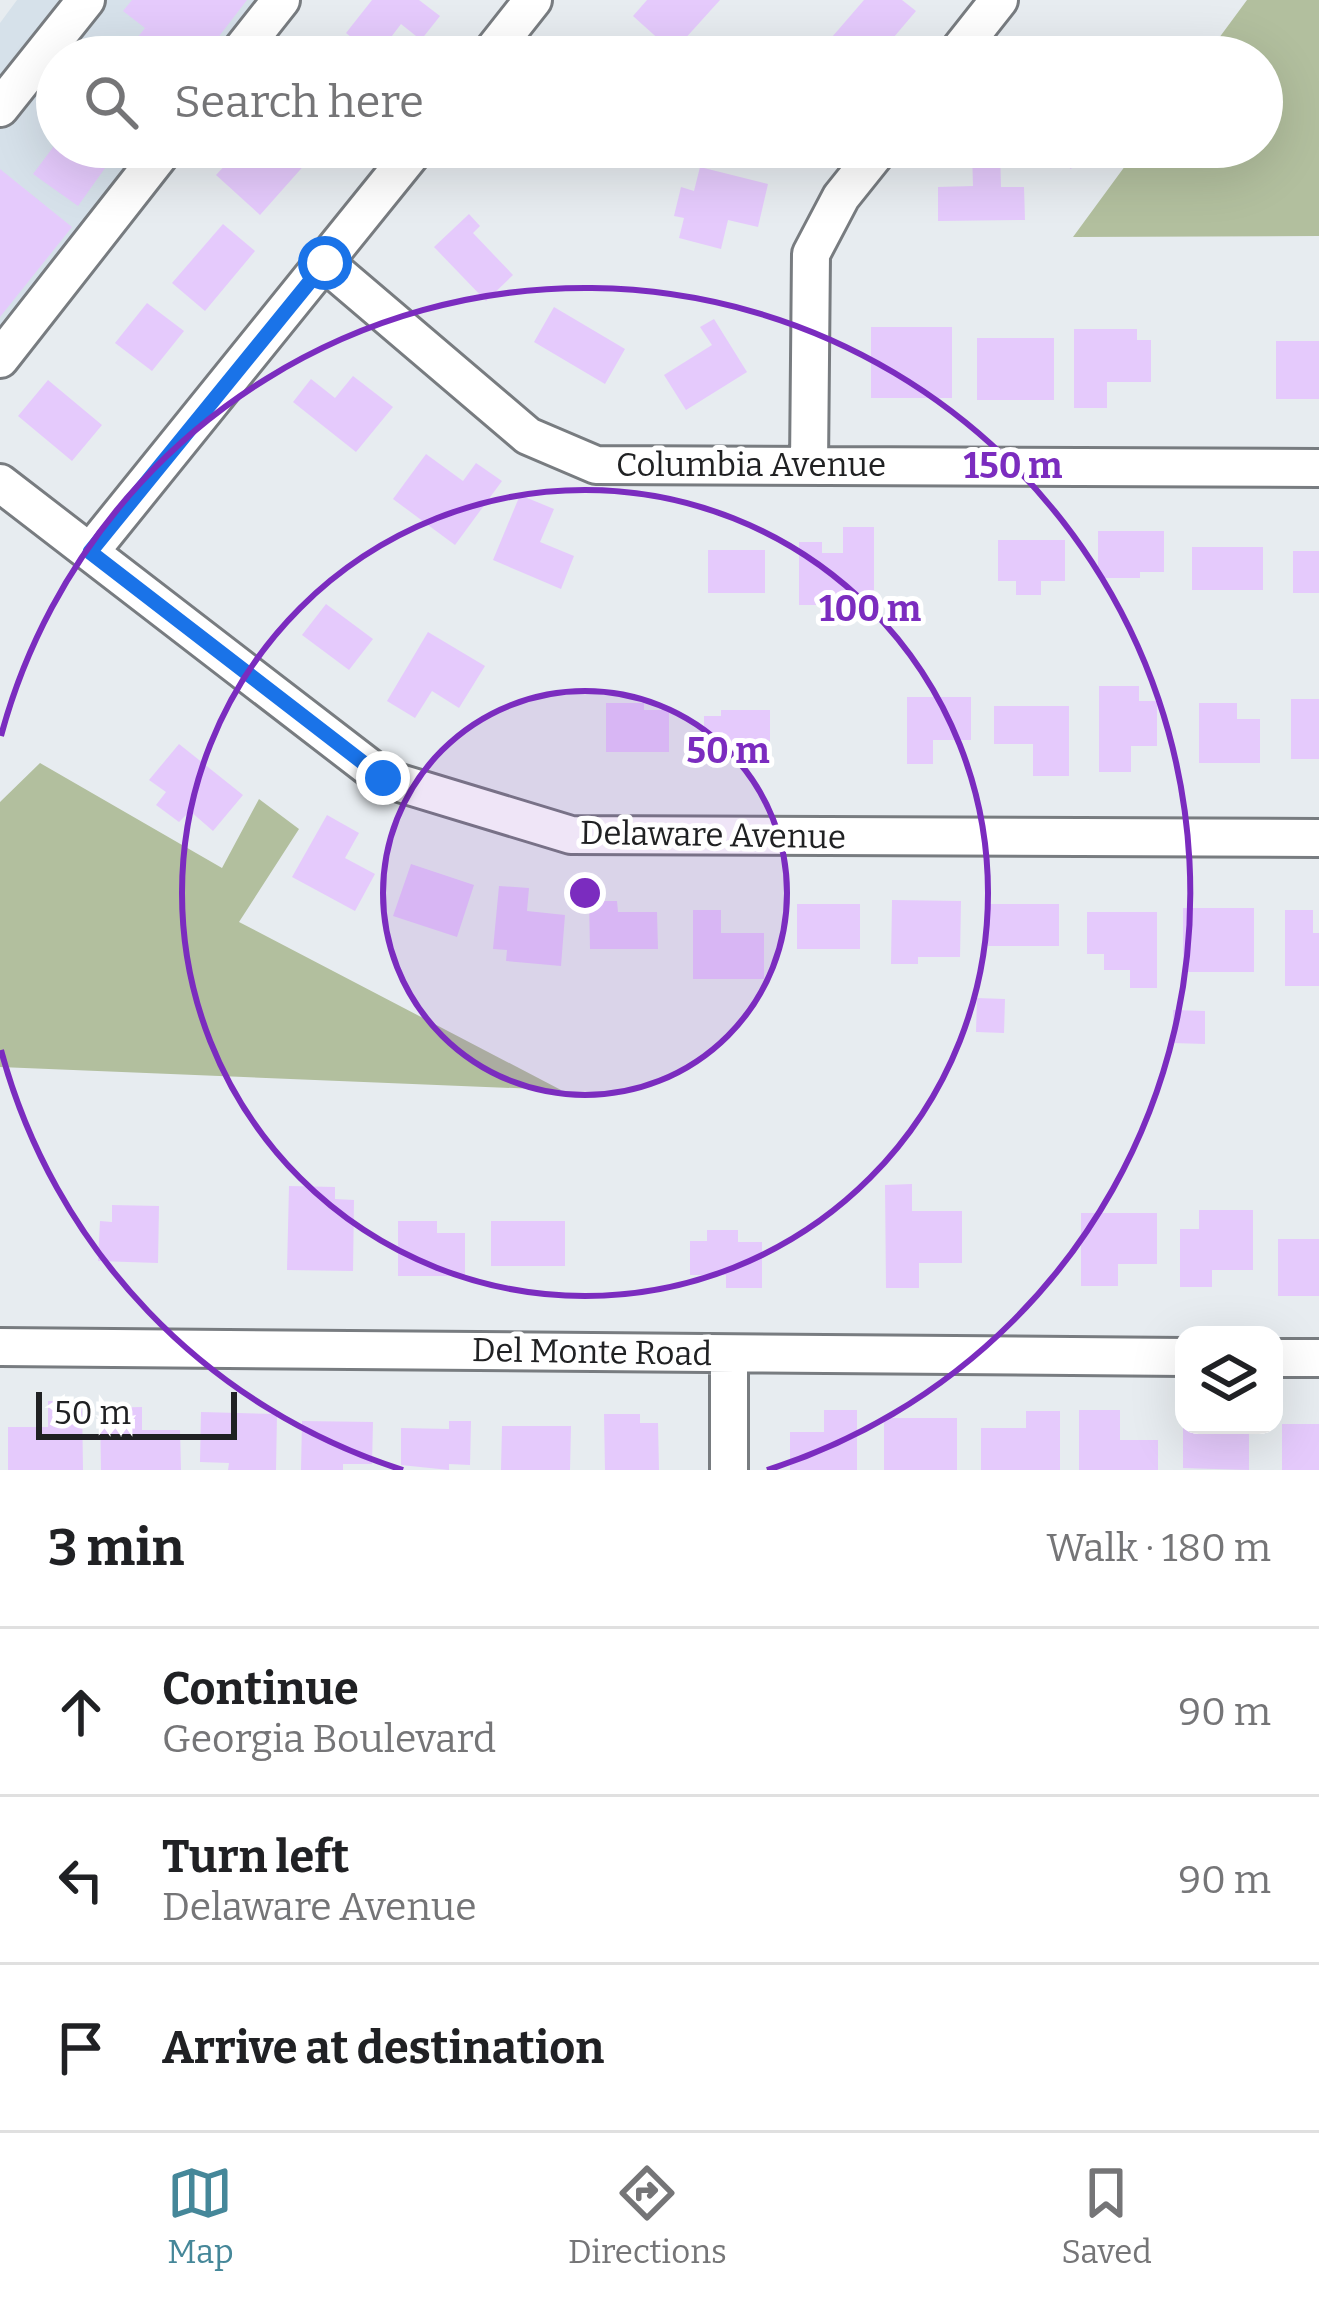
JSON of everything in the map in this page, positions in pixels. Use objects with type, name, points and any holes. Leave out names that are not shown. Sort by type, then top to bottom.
[{"type":"street","points":[[55,36],[86,0]]},
{"type":"street","points":[[253,36],[281,0]]},
{"type":"street","points":[[505,36],[533,0]]},
{"type":"street","points":[[971,36],[999,0]]},
{"type":"street","points":[[4,95],[36,58]]},
{"type":"street","points":[[0,358],[149,168]]},
{"type":"street","points":[[90,552],[400,168]]},
{"type":"street","points":[[809,465],[811,254],[841,197],[864,168]]},
{"type":"street","name":"Columbia Avenue","points":[[325,263],[528,436],[596,465],[1319,468]]},
{"type":"street","name":"Delaware Avenue","points":[[0,483],[383,778],[571,835],[1319,838]]},
{"type":"street","name":"Del Monte Road","points":[[0,1347],[1175,1357]]},
{"type":"street","points":[[729,1470],[730,1354]]},
{"type":"street","points":[[1283,1358],[1319,1358]]},
{"type":"shaded area","points":[[17,0],[272,0],[244,36],[36,36],[36,168],[142,168],[0,349],[0,23]]},
{"type":"green space","points":[[1247,0],[1319,0],[1319,236],[1073,237],[1124,168],[1283,168],[1283,36],[1220,36]]},
{"type":"green space","points":[[40,763],[222,868],[259,799],[299,829],[239,922],[561,1090],[0,1067],[0,802]]},
{"type":"building","points":[[132,0],[247,0],[219,36],[139,36],[145,28],[123,11]]},
{"type":"building","points":[[372,0],[419,0],[440,16],[424,36],[416,36],[401,24],[392,36],[346,33]]},
{"type":"building","points":[[647,0],[720,0],[687,36],[655,36],[633,16]]},
{"type":"building","points":[[864,0],[902,0],[916,11],[895,36],[833,36]]},
{"type":"building","points":[[38,168],[105,168],[78,206],[33,174]]},
{"type":"building","points":[[222,168],[302,168],[260,215],[216,175]]},
{"type":"building","points":[[700,168],[768,184],[758,227],[728,220],[721,249],[679,238],[684,218],[674,216],[681,187],[694,191]]},
{"type":"building","points":[[972,168],[1000,168],[1001,187],[1024,187],[1025,220],[938,221],[938,187],[973,186]]},
{"type":"building","points":[[0,169],[72,227],[0,317]]},
{"type":"building","points":[[469,214],[480,226],[473,233],[513,275],[486,301],[434,247]]},
{"type":"building","points":[[223,224],[255,251],[205,311],[172,283]]},
{"type":"building","points":[[147,303],[184,331],[152,371],[115,343]]},
{"type":"building","points":[[554,307],[625,349],[605,384],[534,342]]},
{"type":"building","points":[[714,319],[747,372],[686,410],[664,375],[712,345],[700,327]]},
{"type":"building","points":[[871,327],[952,327],[952,398],[871,398]]},
{"type":"building","points":[[1074,329],[1137,329],[1137,340],[1151,340],[1151,382],[1107,382],[1107,408],[1074,408]]},
{"type":"building","points":[[977,338],[1054,338],[1054,400],[977,400]]},
{"type":"building","points":[[1276,341],[1319,341],[1319,399],[1276,399]]},
{"type":"building","points":[[353,376],[393,407],[356,452],[293,402],[311,379],[335,398]]},
{"type":"building","points":[[48,380],[102,425],[72,461],[18,416]]},
{"type":"building","points":[[426,454],[463,481],[476,463],[502,481],[455,545],[393,499]]},
{"type":"building","points":[[520,495],[554,509],[540,542],[574,556],[561,589],[493,560]]},
{"type":"building","points":[[843,527],[874,527],[874,605],[799,605],[799,542],[822,542],[822,553],[843,553]]},
{"type":"building","points":[[1098,531],[1164,531],[1164,572],[1140,572],[1140,578],[1098,578]]},
{"type":"building","points":[[998,540],[1065,540],[1065,581],[1041,581],[1041,595],[1016,595],[1016,581],[998,581]]},
{"type":"building","points":[[1192,547],[1263,547],[1263,590],[1192,590]]},
{"type":"building","points":[[708,550],[765,550],[765,593],[708,593]]},
{"type":"building","points":[[1293,551],[1319,551],[1319,593],[1293,593]]},
{"type":"building","points":[[326,604],[373,639],[349,670],[302,635]]},
{"type":"building","points":[[428,632],[485,666],[459,708],[432,691],[415,718],[387,701]]},
{"type":"building","points":[[1099,686],[1139,686],[1139,701],[1157,701],[1157,746],[1131,746],[1131,772],[1099,772]]},
{"type":"building","points":[[907,697],[971,697],[971,740],[933,740],[933,764],[907,764]]},
{"type":"building","points":[[1291,699],[1319,699],[1319,759],[1291,759]]},
{"type":"building","points":[[606,703],[644,703],[644,710],[669,710],[669,752],[606,752]]},
{"type":"building","points":[[1199,703],[1237,703],[1237,719],[1260,719],[1260,763],[1199,763]]},
{"type":"building","points":[[994,706],[1069,706],[1069,776],[1033,776],[1033,744],[994,744]]},
{"type":"building","points":[[721,710],[770,710],[770,758],[704,758],[704,716],[721,716]]},
{"type":"building","points":[[179,744],[243,795],[213,831],[190,811],[179,822],[156,805],[166,792],[149,780]]},
{"type":"building","points":[[327,815],[359,833],[345,858],[375,874],[355,911],[292,877]]},
{"type":"building","points":[[411,864],[474,885],[457,937],[393,916]]},
{"type":"building","points":[[499,886],[529,888],[527,911],[565,915],[561,966],[506,961],[507,950],[493,949]]},
{"type":"building","points":[[892,900],[961,901],[960,957],[918,957],[918,964],[891,964]]},
{"type":"building","points":[[589,901],[617,901],[618,912],[657,912],[658,949],[590,949]]},
{"type":"building","points":[[797,904],[860,904],[860,949],[797,949]]},
{"type":"building","points":[[988,904],[1059,904],[1059,946],[988,946]]},
{"type":"building","points":[[1183,908],[1254,908],[1254,972],[1183,972]]},
{"type":"building","points":[[693,910],[721,910],[721,933],[764,933],[764,979],[693,979]]},
{"type":"building","points":[[1285,910],[1313,910],[1313,933],[1319,933],[1319,986],[1285,986]]},
{"type":"building","points":[[1087,912],[1157,912],[1157,988],[1130,988],[1130,970],[1104,970],[1104,954],[1087,954]]},
{"type":"building","points":[[977,998],[1005,999],[1004,1033],[976,1032]]},
{"type":"building","points":[[1173,1010],[1205,1011],[1205,1044],[1173,1043]]},
{"type":"building","points":[[912,1184],[912,1211],[962,1211],[962,1263],[919,1263],[919,1288],[886,1288],[885,1185]]},
{"type":"building","points":[[289,1186],[335,1187],[335,1199],[354,1200],[353,1271],[287,1270]]},
{"type":"building","points":[[112,1205],[159,1206],[158,1263],[98,1261],[100,1221],[112,1222]]},
{"type":"building","points":[[1199,1210],[1253,1210],[1253,1270],[1212,1270],[1212,1287],[1180,1287],[1180,1229],[1199,1229]]},
{"type":"building","points":[[1081,1213],[1157,1213],[1157,1264],[1118,1264],[1118,1286],[1081,1286]]},
{"type":"building","points":[[398,1221],[437,1221],[437,1233],[465,1233],[465,1276],[398,1276]]},
{"type":"building","points":[[491,1221],[565,1221],[565,1266],[491,1266]]},
{"type":"building","points":[[707,1230],[738,1230],[738,1242],[762,1242],[762,1288],[726,1288],[726,1275],[690,1275],[690,1241],[707,1241]]},
{"type":"building","points":[[1278,1239],[1319,1239],[1319,1296],[1278,1296]]},
{"type":"building","points":[[48,1401],[82,1401],[83,1470],[8,1470],[8,1427],[48,1427]]},
{"type":"building","points":[[142,1407],[142,1430],[180,1430],[181,1470],[101,1470],[100,1408]]},
{"type":"building","points":[[824,1410],[857,1410],[857,1470],[790,1470],[790,1432],[824,1432]]},
{"type":"building","points":[[1079,1410],[1120,1410],[1120,1440],[1158,1440],[1158,1470],[1079,1470]]},
{"type":"building","points":[[1026,1411],[1060,1411],[1060,1470],[981,1470],[981,1428],[1026,1428]]},
{"type":"building","points":[[201,1412],[277,1414],[276,1470],[228,1470],[229,1463],[200,1462]]},
{"type":"building","points":[[604,1414],[640,1414],[640,1423],[658,1423],[659,1470],[605,1470]]},
{"type":"building","points":[[884,1418],[957,1418],[957,1470],[884,1470]]},
{"type":"building","points":[[302,1421],[373,1422],[372,1464],[301,1470]]},
{"type":"building","points":[[449,1421],[471,1421],[470,1465],[449,1464],[449,1470],[401,1465],[401,1428],[449,1429]]},
{"type":"building","points":[[1283,1424],[1319,1424],[1319,1470],[1282,1470]]},
{"type":"building","points":[[502,1426],[571,1426],[570,1470],[501,1470]]},
{"type":"building","points":[[1183,1434],[1249,1434],[1249,1470],[1183,1468]]},
{"type":"route","points":[[325,263],[90,552],[383,778]]}]
